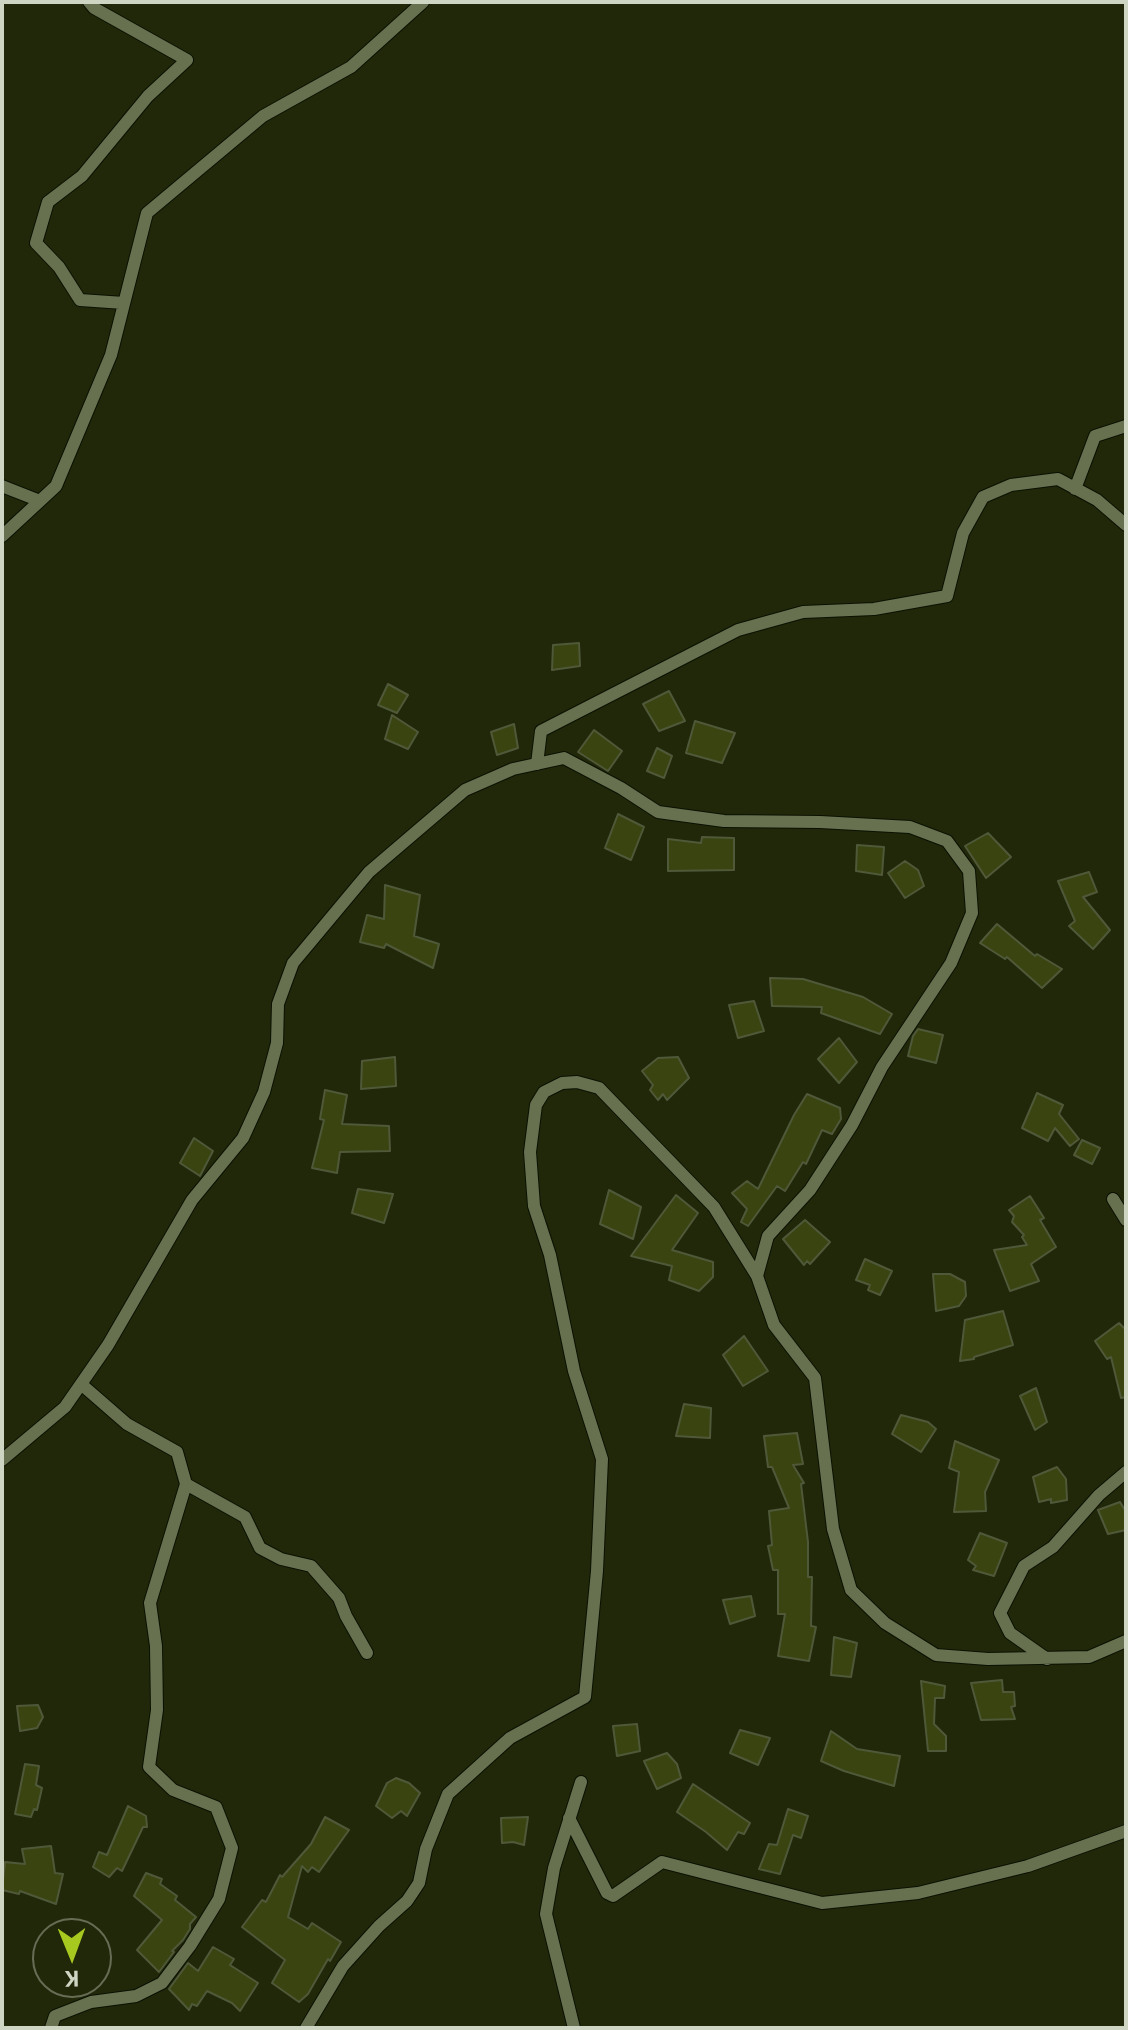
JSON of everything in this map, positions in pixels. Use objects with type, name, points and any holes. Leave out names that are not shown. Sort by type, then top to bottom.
[{"type":"street","points":[[89,2],[94,8],[187,60],[148,96],[82,176],[48,202],[36,243],[59,267],[80,300],[124,303]]},
{"type":"street","points":[[2,536],[56,486],[111,355],[147,213],[263,116],[351,67],[423,2]]},
{"type":"street","points":[[1075,489],[1095,436],[1126,426]]},
{"type":"street","points":[[537,764],[541,731],[738,630],[803,612],[874,609],[947,596],[963,533],[983,497],[1011,485],[1058,479],[1097,500],[1126,525]]},
{"type":"street","points":[[2,486],[40,501]]},
{"type":"street","points":[[2,1460],[65,1407],[108,1345],[192,1200],[243,1138],[264,1092],[277,1043],[278,1004],[293,963],[369,872],[465,790],[513,769],[564,758],[658,812],[724,821],[910,827],[947,841],[969,871],[972,913],[951,963],[882,1067],[852,1125],[810,1190],[768,1236],[757,1276]]},
{"type":"street","points":[[306,2028],[343,1966],[379,1926],[407,1901],[419,1883],[426,1849],[448,1794],[510,1738],[585,1697],[597,1571],[602,1459],[574,1371],[550,1255],[534,1206],[530,1152],[536,1105],[544,1092],[562,1083],[577,1082],[599,1088],[714,1207],[757,1276],[774,1325],[815,1378],[833,1529],[851,1590],[885,1623],[936,1655],[988,1659],[1089,1657],[1126,1641]]},
{"type":"street","points":[[1113,1199],[1126,1220]]},
{"type":"street","points":[[51,2028],[55,2016],[91,2002],[136,1996],[162,1983],[219,1899],[232,1848],[216,1807],[173,1790],[149,1767],[157,1710],[156,1646],[150,1603],[186,1484],[177,1452],[127,1424],[81,1384]]},
{"type":"street","points":[[1047,1659],[1010,1633],[1000,1613],[1024,1566],[1053,1547],[1099,1495],[1126,1472]]},
{"type":"street","points":[[186,1484],[245,1517],[260,1548],[281,1559],[311,1566],[339,1598],[367,1653]]},
{"type":"street","points":[[574,2028],[546,1914],[554,1868],[581,1782]]},
{"type":"street","points":[[569,1818],[607,1893],[613,1896],[662,1862],[822,1903],[918,1893],[1028,1866],[1126,1831]]},
{"type":"building","points":[[579,643],[580,666],[552,670],[553,645]]},
{"type":"building","points":[[388,684],[408,695],[397,713],[378,705]]},
{"type":"building","points":[[669,691],[685,721],[659,731],[643,704]]},
{"type":"building","points":[[392,715],[418,732],[408,749],[385,739]]},
{"type":"building","points":[[695,721],[735,733],[722,763],[686,753]]},
{"type":"building","points":[[514,724],[518,748],[497,755],[491,732]]},
{"type":"building","points":[[594,730],[622,751],[608,771],[578,752]]},
{"type":"building","points":[[657,748],[672,756],[664,778],[647,771]]},
{"type":"building","points":[[618,814],[644,827],[631,860],[605,848]]},
{"type":"building","points":[[988,833],[1011,857],[986,878],[965,846]]},
{"type":"building","points":[[702,837],[734,838],[734,870],[668,871],[668,839],[701,843]]},
{"type":"building","points":[[857,845],[884,847],[882,875],[856,871]]},
{"type":"building","points":[[905,861],[918,870],[924,886],[905,898],[888,873]]},
{"type":"building","points":[[1089,872],[1097,892],[1083,897],[1110,930],[1093,949],[1069,926],[1075,921],[1058,881]]},
{"type":"building","points":[[385,885],[420,895],[414,936],[439,944],[433,968],[386,944],[384,948],[360,942],[367,915],[384,919]]},
{"type":"building","points":[[997,924],[1035,956],[1037,954],[1062,969],[1042,988],[1007,957],[1005,959],[980,943]]},
{"type":"building","points":[[770,978],[803,979],[863,997],[892,1014],[880,1034],[821,1013],[822,1007],[772,1006]]},
{"type":"building","points":[[754,1001],[764,1031],[738,1038],[729,1005]]},
{"type":"building","points":[[918,1029],[943,1035],[936,1063],[908,1056]]},
{"type":"building","points":[[839,1038],[857,1062],[839,1083],[818,1059]]},
{"type":"building","points":[[395,1057],[396,1086],[361,1089],[362,1061]]},
{"type":"building","points":[[678,1057],[689,1078],[667,1100],[663,1094],[658,1100],[650,1090],[653,1085],[642,1071],[658,1058]]},
{"type":"building","points":[[325,1090],[347,1095],[342,1124],[389,1126],[390,1151],[340,1152],[337,1173],[312,1168],[324,1120],[320,1119]]},
{"type":"building","points":[[1037,1093],[1063,1105],[1059,1114],[1079,1139],[1070,1146],[1055,1128],[1048,1141],[1022,1128]]},
{"type":"building","points":[[807,1094],[840,1108],[841,1119],[832,1134],[822,1130],[806,1164],[803,1162],[785,1191],[777,1186],[748,1226],[741,1222],[747,1209],[732,1193],[747,1181],[758,1189]]},
{"type":"building","points":[[194,1138],[213,1151],[200,1176],[180,1163]]},
{"type":"building","points":[[1082,1140],[1100,1148],[1092,1164],[1074,1155]]},
{"type":"building","points":[[358,1189],[393,1194],[384,1223],[352,1213]]},
{"type":"building","points":[[609,1190],[641,1207],[633,1239],[600,1224]]},
{"type":"building","points":[[676,1195],[698,1213],[672,1250],[713,1262],[713,1277],[699,1291],[669,1280],[672,1266],[631,1256]]},
{"type":"building","points":[[1030,1196],[1044,1218],[1040,1220],[1056,1247],[1031,1264],[1039,1281],[1010,1291],[994,1250],[1027,1245],[1022,1237],[1024,1235],[1012,1222],[1014,1216],[1009,1210]]},
{"type":"building","points":[[805,1220],[830,1242],[810,1264],[807,1261],[804,1265],[783,1239]]},
{"type":"building","points":[[865,1259],[892,1271],[880,1295],[868,1290],[870,1285],[856,1280]]},
{"type":"building","points":[[933,1274],[950,1274],[965,1282],[966,1296],[959,1306],[936,1311]]},
{"type":"building","points":[[1003,1311],[1013,1345],[960,1361],[965,1320]]},
{"type":"building","points":[[1119,1323],[1126,1330],[1126,1397],[1121,1398],[1111,1357],[1107,1359],[1095,1341]]},
{"type":"building","points":[[744,1336],[768,1371],[743,1386],[723,1355]]},
{"type":"building","points":[[1036,1388],[1047,1422],[1035,1430],[1020,1396]]},
{"type":"building","points":[[684,1404],[711,1408],[710,1438],[676,1436]]},
{"type":"building","points":[[901,1415],[928,1422],[936,1429],[921,1452],[892,1434]]},
{"type":"building","points":[[797,1433],[803,1464],[793,1465],[804,1483],[801,1484],[808,1542],[808,1577],[812,1577],[811,1626],[816,1627],[809,1661],[778,1656],[785,1614],[778,1614],[778,1570],[773,1570],[768,1546],[772,1545],[769,1511],[789,1508],[772,1467],[768,1467],[764,1436]]},
{"type":"building","points":[[955,1441],[999,1460],[985,1492],[986,1511],[954,1512],[959,1472],[949,1468]]},
{"type":"building","points":[[1057,1467],[1066,1479],[1067,1500],[1039,1502],[1033,1477]]},
{"type":"building","points":[[1120,1502],[1126,1512],[1126,1530],[1108,1534],[1098,1510]]},
{"type":"building","points":[[980,1533],[1007,1543],[994,1576],[973,1570],[976,1566],[968,1560]]},
{"type":"building","points":[[751,1596],[755,1616],[730,1624],[723,1600]]},
{"type":"building","points":[[834,1637],[857,1643],[851,1677],[831,1675]]},
{"type":"building","points":[[1002,1680],[1003,1692],[1014,1692],[1015,1706],[1011,1707],[1015,1719],[981,1720],[971,1683]]},
{"type":"building","points":[[921,1681],[945,1686],[944,1698],[935,1698],[934,1724],[946,1736],[946,1751],[928,1751]]},
{"type":"building","points":[[38,1705],[43,1717],[37,1728],[20,1731],[17,1706]]},
{"type":"building","points":[[637,1724],[640,1751],[617,1756],[613,1726]]},
{"type":"building","points":[[740,1730],[770,1738],[758,1765],[730,1753]]},
{"type":"building","points":[[831,1731],[857,1749],[900,1756],[894,1786],[821,1761]]},
{"type":"building","points":[[667,1753],[677,1764],[681,1778],[657,1789],[644,1761]]},
{"type":"building","points":[[25,1764],[39,1766],[36,1785],[42,1788],[37,1810],[34,1809],[31,1817],[15,1814]]},
{"type":"building","points":[[396,1778],[409,1783],[420,1793],[407,1816],[401,1811],[392,1818],[376,1806],[387,1783]]},
{"type":"building","points":[[693,1784],[750,1823],[744,1834],[738,1832],[727,1850],[677,1812]]},
{"type":"building","points":[[128,1806],[146,1816],[147,1827],[143,1827],[122,1871],[117,1868],[109,1877],[93,1867],[99,1852],[107,1855]]},
{"type":"building","points":[[788,1809],[808,1816],[801,1838],[793,1835],[780,1874],[759,1869],[769,1844],[777,1845]]},
{"type":"building","points":[[325,1817],[349,1830],[319,1872],[312,1867],[308,1872],[302,1866],[288,1917],[308,1929],[312,1923],[341,1942],[308,1994],[299,2002],[272,1983],[285,1960],[242,1927],[262,1900],[266,1902],[280,1875],[282,1877],[311,1844]]},
{"type":"building","points":[[528,1817],[524,1845],[502,1843],[501,1818]]},
{"type":"building","points":[[51,1846],[55,1873],[63,1874],[56,1904],[20,1891],[19,1894],[2,1890],[5,1862],[25,1864],[22,1849]]},
{"type":"building","points":[[146,1873],[162,1879],[160,1884],[177,1896],[175,1900],[196,1917],[159,1972],[137,1950],[162,1920],[134,1896]]},
{"type":"building","points":[[213,1947],[234,1959],[230,1965],[258,1983],[240,2011],[232,2003],[207,1991],[197,2006],[192,2004],[189,2010],[169,1989],[188,1963],[198,1971]]}]
